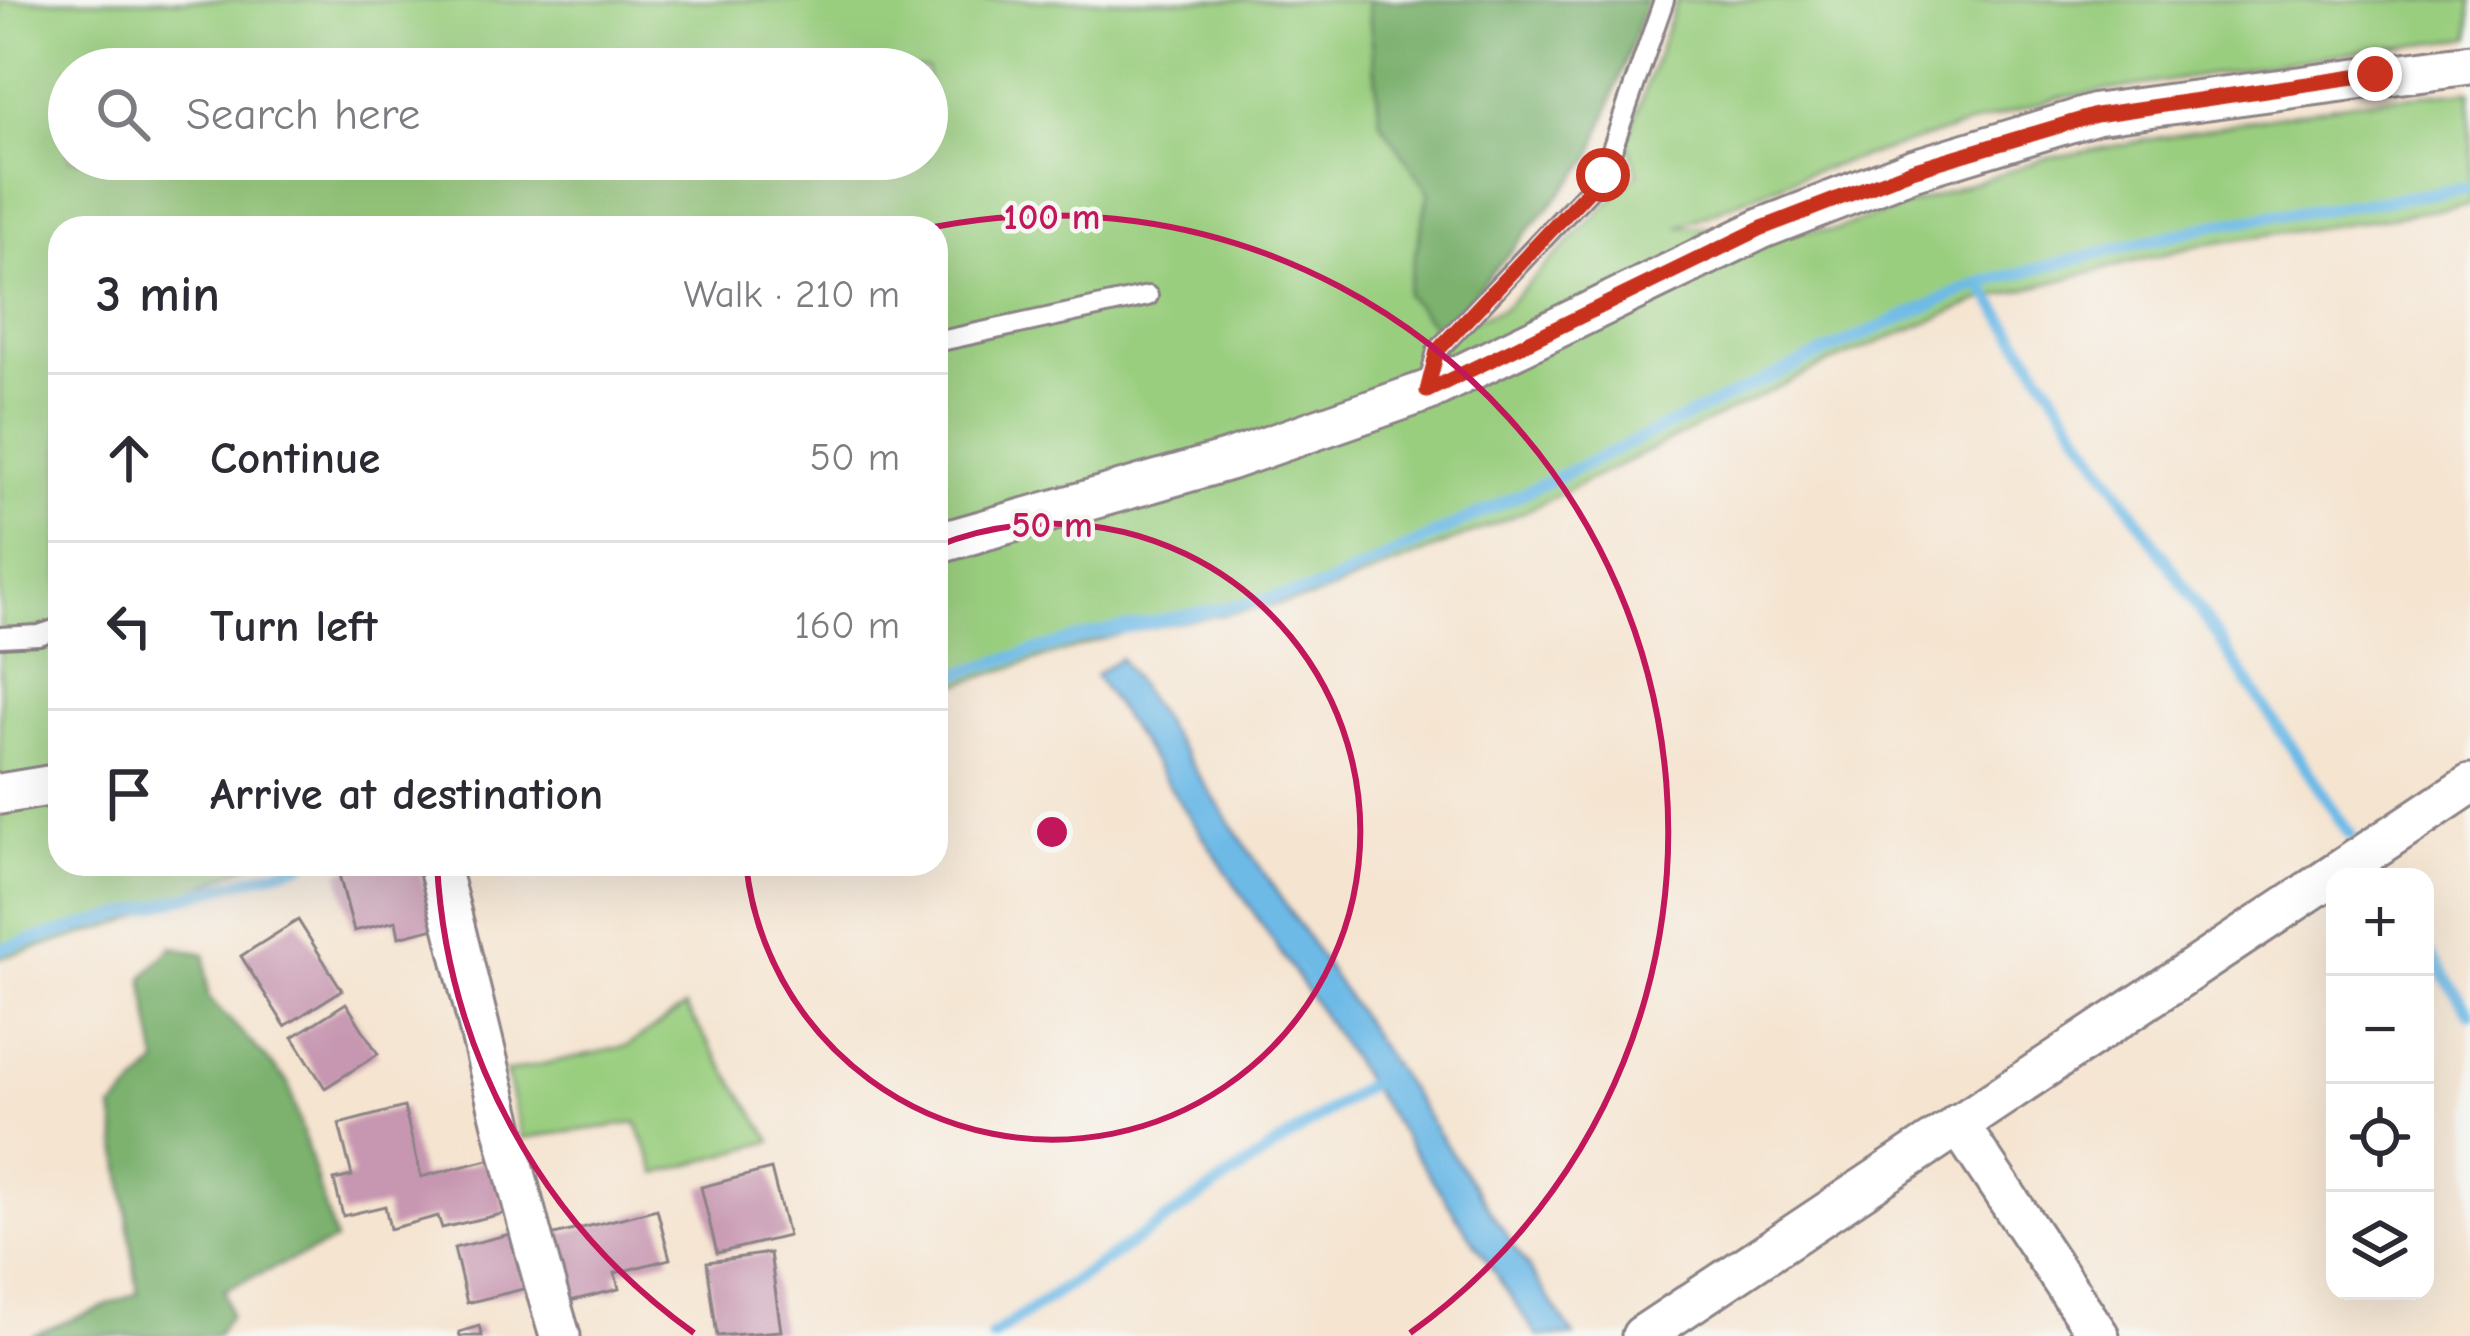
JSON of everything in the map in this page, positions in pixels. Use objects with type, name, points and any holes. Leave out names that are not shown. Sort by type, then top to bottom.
[{"type":"street","points":[[948,541],[1229,460],[1427,391],[1762,228],[1912,170],[2096,115],[2470,64]]},
{"type":"street","points":[[1642,1336],[2470,784]]},
{"type":"street","points":[[441,876],[534,1250],[560,1336]]},
{"type":"street","points":[[1958,1124],[2099,1336]]},
{"type":"lane","points":[[1427,391],[1437,351],[1603,175],[1664,0]]},
{"type":"lane","points":[[948,339],[1148,296]]},
{"type":"lane","points":[[0,637],[48,632]]},
{"type":"green space","points":[[0,0],[1368,0],[1380,120],[1429,192],[1407,295],[1440,332],[1503,309],[1638,173],[1627,140],[1677,0],[2470,0],[2470,38],[2058,98],[1806,174],[1678,227],[1831,231],[2044,159],[2358,101],[2470,91],[2470,205],[2196,246],[1979,301],[1826,364],[1526,511],[1313,598],[1126,632],[948,687],[948,216],[48,216],[48,876],[225,876],[126,922],[0,958]]},
{"type":"green space","points":[[1368,0],[1647,0],[1591,159],[1440,332],[1406,295],[1429,192],[1380,121]]},
{"type":"green space","points":[[172,947],[205,954],[208,997],[288,1082],[335,1241],[224,1290],[230,1316],[216,1336],[31,1336],[138,1293],[113,1109],[158,1064],[143,978]]},
{"type":"green space","points":[[685,1007],[772,1141],[657,1174],[637,1123],[522,1138],[506,1072],[627,1046]]},
{"type":"water","points":[[1120,658],[1574,1336],[1537,1336],[1095,675]]},
{"type":"building","points":[[339,876],[422,876],[435,928],[399,937],[396,921],[354,931]]},
{"type":"building","points":[[298,920],[342,990],[285,1026],[241,956]]},
{"type":"building","points":[[346,1003],[378,1054],[325,1088],[293,1037]]},
{"type":"building","points":[[404,1107],[421,1177],[492,1159],[506,1213],[442,1228],[438,1216],[390,1229],[385,1206],[343,1216],[334,1180],[352,1176],[339,1124]]},
{"type":"building","points":[[771,1169],[788,1236],[717,1253],[701,1187]]},
{"type":"building","points":[[657,1209],[670,1259],[615,1273],[619,1289],[566,1302],[550,1236]]},
{"type":"building","points":[[514,1233],[527,1288],[467,1303],[454,1248]]},
{"type":"building","points":[[770,1253],[781,1331],[717,1336],[707,1262]]},
{"type":"building","points":[[479,1326],[482,1336],[460,1336],[459,1332]]},
{"type":"waterway","points":[[948,676],[1089,635],[1319,589],[1980,283],[2213,225],[2470,188]]},
{"type":"waterway","points":[[1980,283],[2351,836]]},
{"type":"waterway","points":[[0,949],[260,876]]},
{"type":"waterway","points":[[2434,960],[2470,1014]]},
{"type":"waterway","points":[[992,1336],[1369,1084]]},
{"type":"route","points":[[1603,175],[1437,351],[1427,391],[1762,228],[1912,170],[2096,115],[2375,74]]}]
